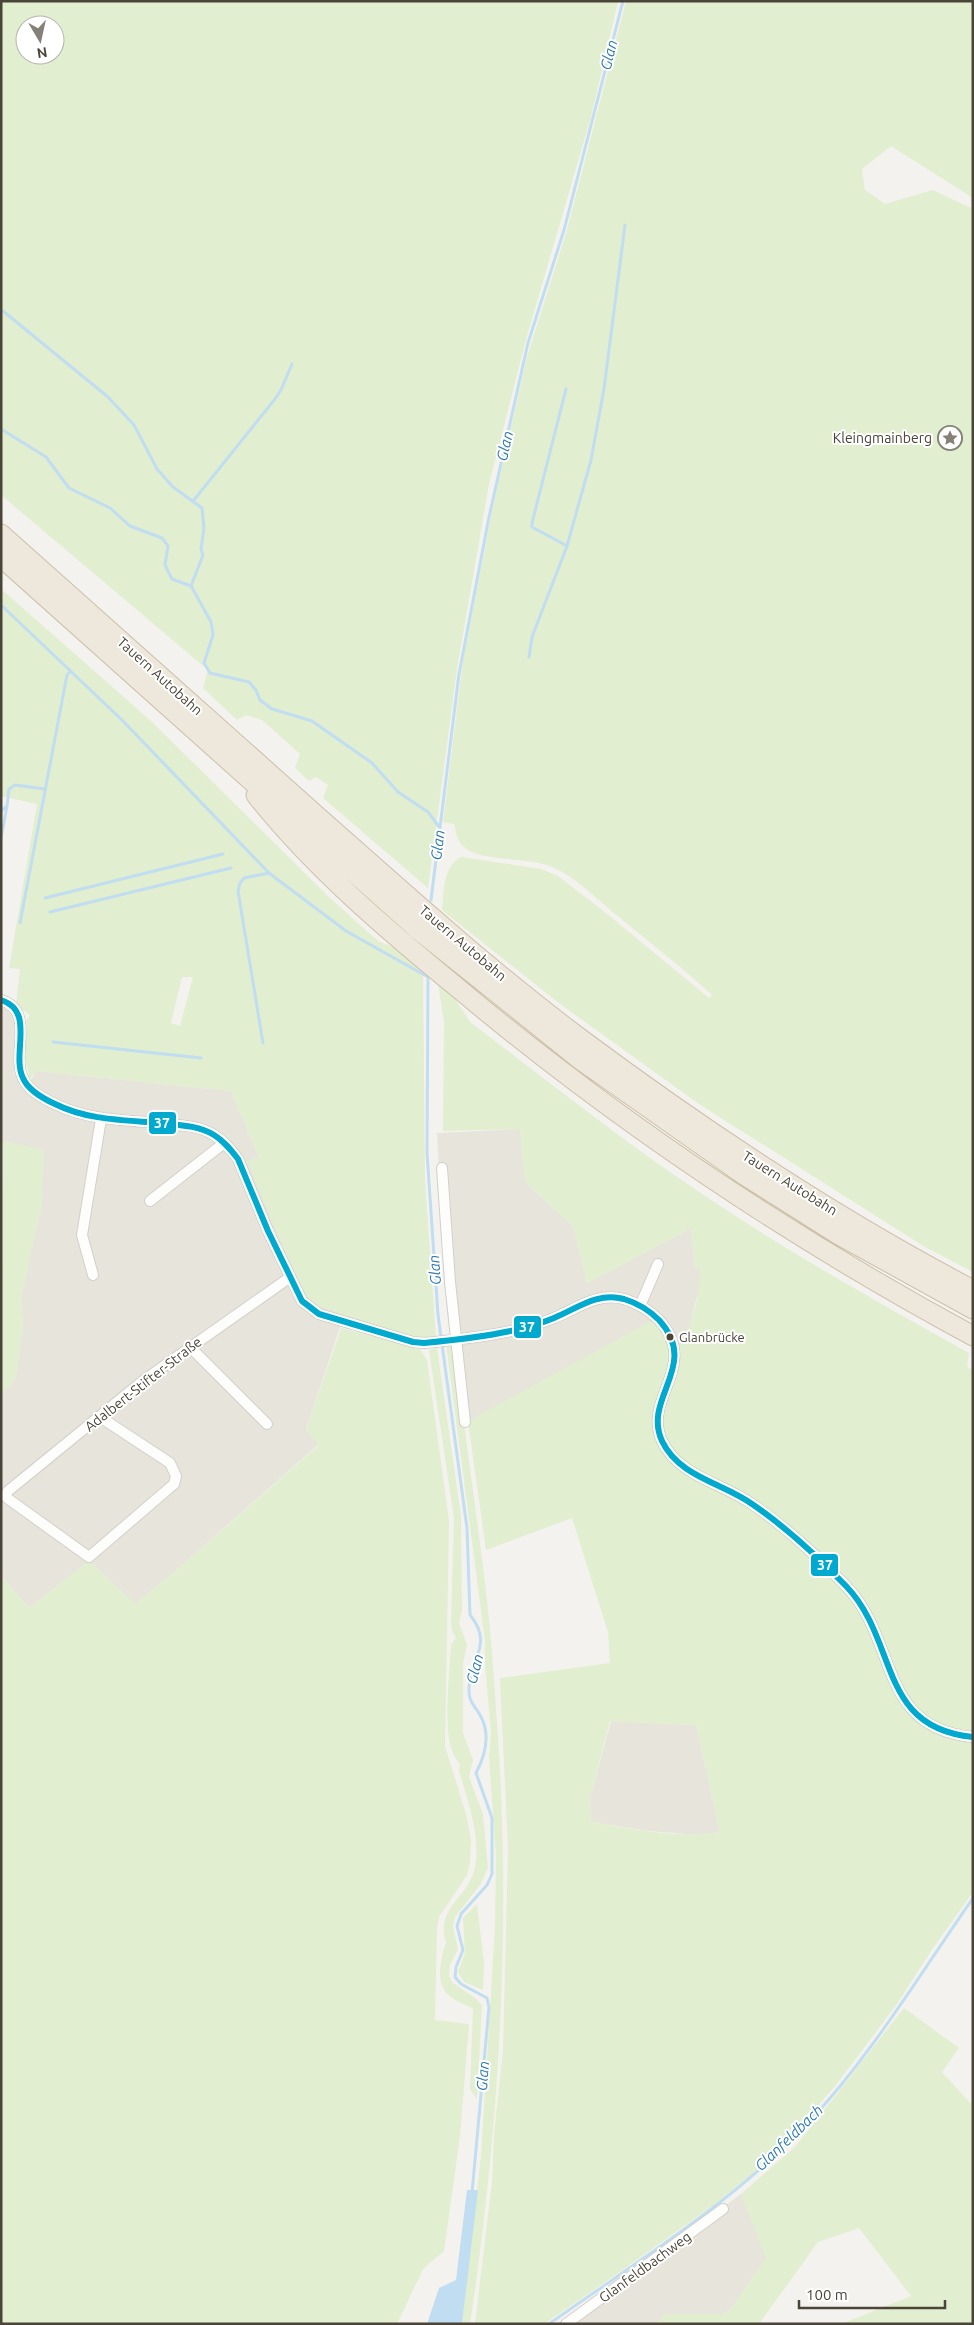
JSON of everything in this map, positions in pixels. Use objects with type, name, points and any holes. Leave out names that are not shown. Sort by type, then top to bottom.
[{"type":"highway","name":"Tauern Autobahn","points":[[1,534],[417,905],[442,924],[518,990],[572,1032],[693,1120],[853,1222],[973,1290]]},
{"type":"highway","name":"Tauern Autobahn","points":[[1,557],[222,754]]},
{"type":"highway","points":[[222,754],[416,928],[582,1061],[744,1175],[839,1235],[973,1309]]},
{"type":"highway","points":[[222,754],[284,830],[416,953],[505,1028],[590,1094],[680,1158],[825,1253],[973,1336]]},
{"type":"street","points":[[1,1000],[11,1005],[20,1020],[20,1066],[23,1080],[43,1098],[101,1119],[180,1125],[203,1130],[224,1143],[238,1159],[289,1278],[302,1301],[318,1314],[413,1342],[424,1343],[493,1334],[542,1322],[596,1298],[607,1296],[625,1299],[653,1314],[666,1329],[674,1346],[673,1369],[658,1416],[661,1438],[670,1454],[692,1472],[753,1504],[830,1570],[862,1603],[875,1628],[894,1682],[910,1708],[924,1723],[940,1731],[973,1737]]},
{"type":"street","points":[[93,1276],[82,1235],[101,1119]]},
{"type":"street","points":[[150,1201],[224,1143]]},
{"type":"street","points":[[442,1168],[454,1340],[465,1422]]},
{"type":"street","points":[[640,1306],[658,1264]]},
{"type":"street","name":"Adalbert-Stifter-Straße","points":[[100,1417],[170,1463],[176,1476],[174,1484],[89,1557],[7,1498],[8,1491],[144,1380],[189,1346],[289,1278]]},
{"type":"street","points":[[189,1346],[267,1424]]},
{"type":"street","name":"Glanfeldbachweg","points":[[566,2324],[723,2209]]},
{"type":"shaded area","points":[[1,1007],[15,1017],[17,1027],[14,1074],[31,1080],[36,1071],[231,1091],[259,1157],[247,1162],[314,1304],[344,1315],[306,1430],[319,1444],[172,1574],[135,1604],[89,1561],[29,1608],[1,1576],[1,1394],[15,1380],[23,1328],[21,1297],[42,1202],[3,1142],[1,1159]]},
{"type":"shaded area","points":[[520,1129],[525,1179],[529,1186],[573,1226],[587,1283],[691,1228],[695,1268],[700,1267],[700,1284],[689,1329],[681,1345],[468,1421],[444,1257],[437,1133]]},
{"type":"shaded area","points":[[611,1721],[696,1725],[720,1832],[697,1835],[648,1831],[591,1822],[590,1798]]},
{"type":"shaded area","points":[[741,2194],[767,2258],[730,2310],[722,2314],[666,2314],[656,2324],[562,2324]]},
{"type":"green space","points":[[1,1],[618,1],[591,117],[527,336],[489,484],[457,669],[428,888],[323,798],[328,785],[316,777],[309,781],[295,768],[300,754],[262,720],[246,715],[237,720],[203,688],[208,670],[1,495]]},
{"type":"green space","points":[[626,1],[973,1],[973,198],[891,146],[862,169],[865,190],[885,204],[933,190],[973,209],[973,1272],[925,1247],[699,1104],[560,1004],[442,910],[444,887],[448,873],[455,861],[461,857],[541,869],[558,876],[709,998],[712,995],[570,877],[543,864],[471,852],[460,842],[454,824],[443,822],[463,660],[493,506],[527,357],[567,230]]},
{"type":"green space","points":[[1,589],[150,720],[330,898],[378,941],[399,950],[423,970],[425,1180],[436,1338],[427,1340],[360,1322],[314,1304],[301,1290],[247,1162],[259,1157],[231,1091],[36,1071],[30,1079],[25,1058],[27,1020],[30,1015],[16,1005],[20,969],[9,968],[37,804],[1,796]],"holes":[[[182,977],[193,977],[180,1026],[171,1023]]]},
{"type":"green space","points":[[438,983],[455,999],[470,1022],[645,1154],[769,1238],[969,1353],[967,1367],[973,1370],[973,1892],[933,1948],[897,2004],[836,2085],[784,2144],[719,2201],[544,2324],[475,2324],[492,2182],[494,2134],[503,2051],[508,1849],[500,1678],[610,1663],[608,1632],[572,1518],[486,1550],[468,1421],[653,1320],[662,1329],[671,1349],[681,1345],[695,1308],[699,1288],[700,1267],[695,1268],[691,1228],[587,1283],[573,1226],[529,1186],[525,1179],[520,1129],[443,1131],[444,1022]],"holes":[[[610,1721],[696,1725],[720,1832],[671,1834],[591,1822],[590,1798]]]},
{"type":"green space","points":[[3,1141],[44,1150],[42,1202],[21,1297],[23,1328],[15,1380],[1,1394]]},
{"type":"green space","points":[[341,1328],[420,1349],[427,1360],[449,1521],[445,1746],[466,1814],[471,1839],[470,1863],[467,1875],[439,1917],[437,1927],[435,2020],[469,2024],[460,2136],[444,2251],[423,2269],[397,2324],[1,2324],[1,1576],[29,1608],[89,1561],[135,1604],[319,1445],[306,1430]]},
{"type":"green space","points":[[455,1343],[490,1625],[502,1810],[503,1883],[500,2031],[488,2178],[470,2324],[462,2324],[481,2156],[495,1927],[496,1857],[489,1757],[491,1733],[485,1641],[446,1344]]},
{"type":"green space","points":[[437,1348],[461,1516],[462,1610],[459,1623],[467,1645],[463,1663],[463,1733],[473,1760],[469,1777],[483,1814],[488,1868],[480,1885],[455,1917],[453,1926],[458,1949],[450,1965],[449,1976],[453,1983],[482,2005],[477,2099],[470,2089],[473,2009],[448,1995],[443,1988],[440,1974],[446,1942],[445,1920],[472,1877],[475,1867],[476,1842],[475,1830],[459,1770],[460,1765],[450,1746],[448,1733],[451,1645],[456,1638],[452,1631],[451,1622],[454,1518],[429,1350]]},
{"type":"green space","points":[[477,1904],[484,1963],[483,1990],[464,1982],[458,1972],[465,1953],[463,1918]]},
{"type":"green space","points":[[904,2008],[959,2048],[942,2072],[973,2106],[973,2324],[841,2324],[911,2296],[859,2228],[818,2242],[759,2324],[656,2324],[665,2314],[722,2314],[730,2310],[766,2258],[741,2194],[796,2146]]},
{"type":"water","points":[[467,2190],[478,2190],[462,2324],[427,2324],[439,2288],[456,2280]]},
{"type":"waterway","name":"Glan","points":[[431,900],[459,674],[489,517],[528,343],[564,230],[623,1]]},
{"type":"waterway","points":[[529,657],[532,637],[567,546],[591,460],[604,389],[625,225]]},
{"type":"waterway","points":[[3,311],[108,397],[134,425],[157,469],[173,487],[202,508],[204,528],[201,549],[203,555],[191,586],[211,622],[213,635],[204,663],[210,673],[249,682],[256,690],[260,700],[272,709],[312,721],[372,763],[398,792],[428,812],[440,828]]},
{"type":"waterway","points":[[194,500],[275,399],[292,364]]},
{"type":"waterway","points":[[566,389],[532,527],[567,546]]},
{"type":"waterway","points":[[1,429],[46,457],[69,488],[110,508],[130,526],[162,538],[168,546],[165,565],[172,579],[191,586]]},
{"type":"waterway","name":"Glan","points":[[1,605],[122,720],[269,873],[346,931],[428,977],[427,1153],[438,1315],[467,1528],[470,1615],[480,1635],[480,1644],[472,1670],[469,1691],[471,1701],[483,1722],[486,1737],[486,1745],[476,1773],[492,1818],[492,1874],[487,1885],[461,1914],[457,1926],[463,1950],[456,1967],[455,1977],[461,1984],[487,1998],[489,2007],[472,2193]]},
{"type":"waterway","points":[[20,923],[67,675],[70,672]]},
{"type":"waterway","points":[[1,811],[7,806],[9,789],[15,785],[45,789]]},
{"type":"waterway","points":[[1,838],[7,806]]},
{"type":"waterway","points":[[45,898],[223,854]]},
{"type":"waterway","points":[[50,912],[231,868]]},
{"type":"waterway","points":[[263,1043],[238,891],[240,883],[244,878],[269,873]]},
{"type":"waterway","points":[[53,1042],[201,1058]]},
{"type":"waterway","name":"Glanfeldbach","points":[[549,2324],[650,2254],[716,2205],[748,2180],[807,2124],[874,2043],[973,1898]]},
{"type":"transit line","name":"37","points":[[1,1000],[12,1006],[18,1013],[21,1034],[20,1068],[25,1082],[41,1097],[67,1109],[92,1116],[194,1127],[218,1137],[238,1159],[268,1231],[302,1301],[319,1314],[413,1342],[424,1343],[520,1329],[549,1320],[596,1299],[614,1297],[624,1299],[652,1313],[670,1337],[674,1352],[673,1367],[659,1410],[658,1425],[662,1441],[670,1453],[690,1471],[752,1504],[813,1553],[846,1586],[863,1608],[875,1632],[893,1679],[905,1700],[920,1717],[942,1730],[973,1737]]},
{"type":"place","name":"Kleingmainberg","points":[[950,438]]},
{"type":"place","name":"Glanbrücke","points":[[670,1337]]}]
